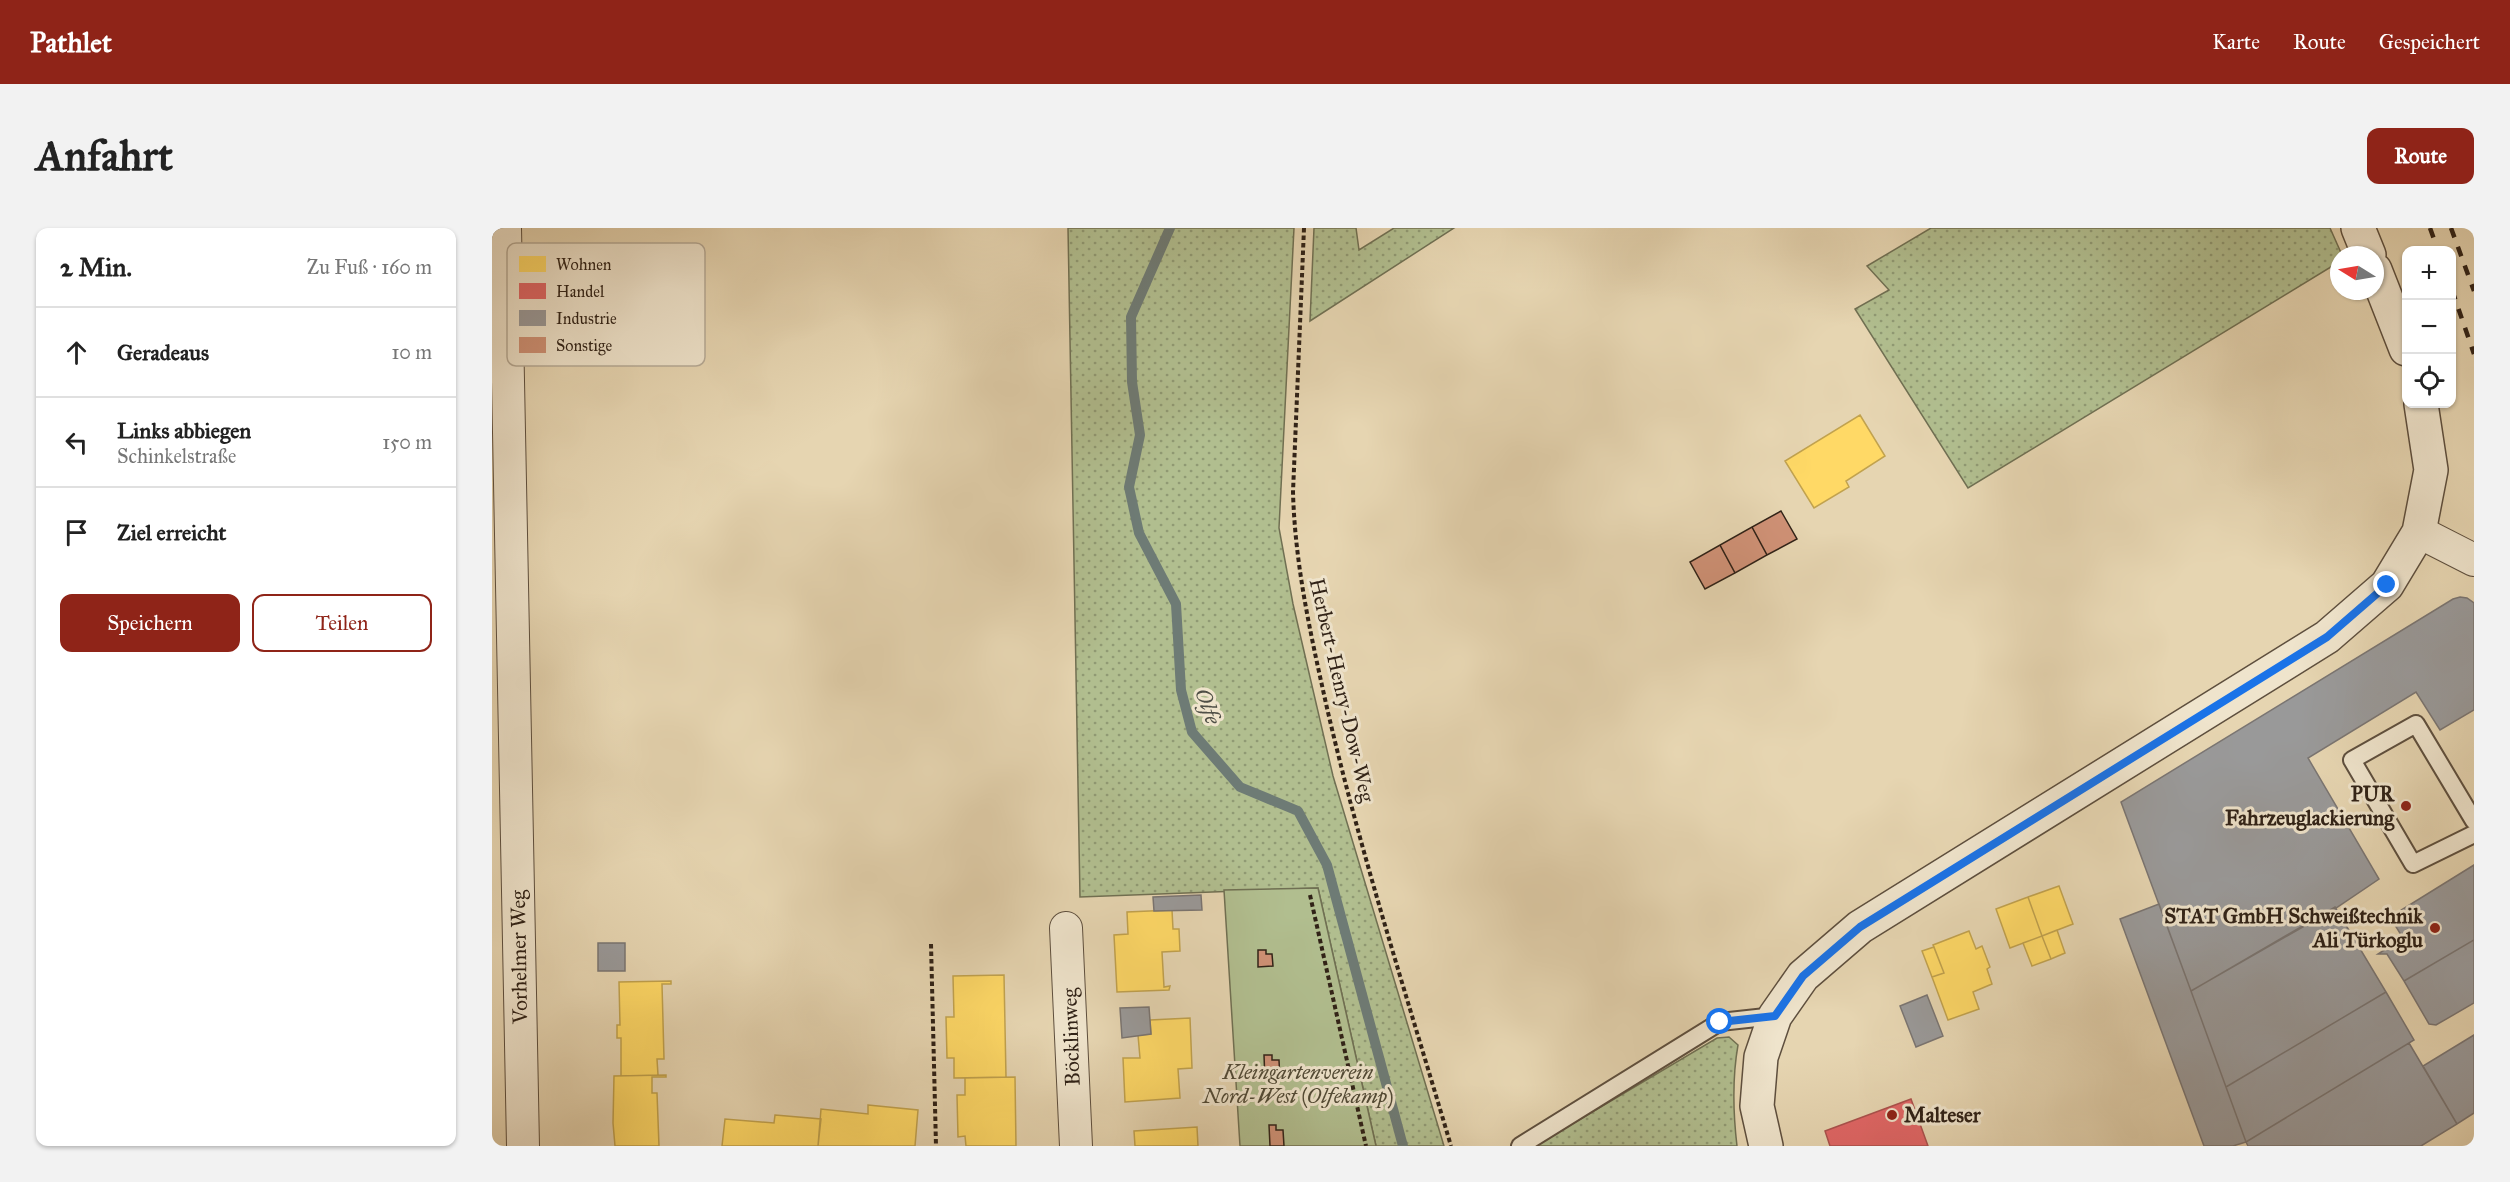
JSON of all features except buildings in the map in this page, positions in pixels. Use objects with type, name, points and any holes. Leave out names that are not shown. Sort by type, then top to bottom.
[{"type":"street","name":"Vorhelmer Weg","points":[[505,228],[507,330]]},
{"type":"street","points":[[2358,228],[2365,246]]},
{"type":"street","points":[[2384,293],[2402,339]]},
{"type":"street","name":"Vorhelmer Weg","points":[[508,366],[523,1146]]},
{"type":"street","points":[[1766,1146],[1757,1106],[1761,1057],[1775,1016],[1803,976],[1860,927],[2327,637],[2387,585],[2419,532],[2431,470],[2422,408]]},
{"type":"street","points":[[2419,532],[2474,560]]},
{"type":"street","name":"Böcklinweg","points":[[1066,928],[1076,1146]]},
{"type":"lane","points":[[2474,821],[2416,724],[2352,760],[2413,864],[2474,834]]},
{"type":"lane","points":[[1520,1146],[1720,1022],[1775,1016]]},
{"type":"path","name":"Herbert-Henry-Dow-Weg","points":[[1304,228],[1293,492],[1294,527],[1303,603],[1343,776],[1451,1146]]},
{"type":"path","points":[[1310,895],[1366,1146]]},
{"type":"path","points":[[931,945],[936,1146]]},
{"type":"green space","points":[[1068,228],[1294,228],[1279,528],[1293,604],[1333,776],[1444,1146],[1376,1146],[1318,888],[1080,897]]},
{"type":"green space","points":[[1314,228],[1356,228],[1359,250],[1394,228],[1454,228],[1310,321]]},
{"type":"green space","points":[[1931,228],[2330,228],[2338,246],[2330,246],[2330,267],[1968,488],[1855,309],[1889,290],[1867,266]]},
{"type":"green space","name":"Kleingartenverein Nord-West (Olfekamp)","points":[[1318,888],[1376,1146],[1240,1146],[1224,890]]},
{"type":"green space","points":[[1729,1037],[1738,1045],[1734,1095],[1737,1146],[1535,1146],[1717,1038]]},
{"type":"waterway","name":"Olfe","points":[[1170,228],[1131,317],[1132,382],[1140,435],[1129,487],[1139,533],[1176,604],[1181,690],[1192,732],[1240,787],[1298,811],[1327,865],[1403,1146]]},
{"type":"railway","points":[[2430,228],[2437,246]]},
{"type":"railway","points":[[2451,228],[2474,291]]},
{"type":"railway","points":[[2455,300],[2474,354]]},
{"type":"place","name":"PUR Fahrzeuglackierung","points":[[2406,806]]},
{"type":"place","name":"STAT GmbH Schweißtechnik Ali Türkoglu","points":[[2435,928]]},
{"type":"place","name":"Malteser","points":[[1892,1115]]},
{"type":"route","points":[[1720,1022],[1775,1016],[1803,976],[1860,927],[2327,637],[2387,585]]}]
